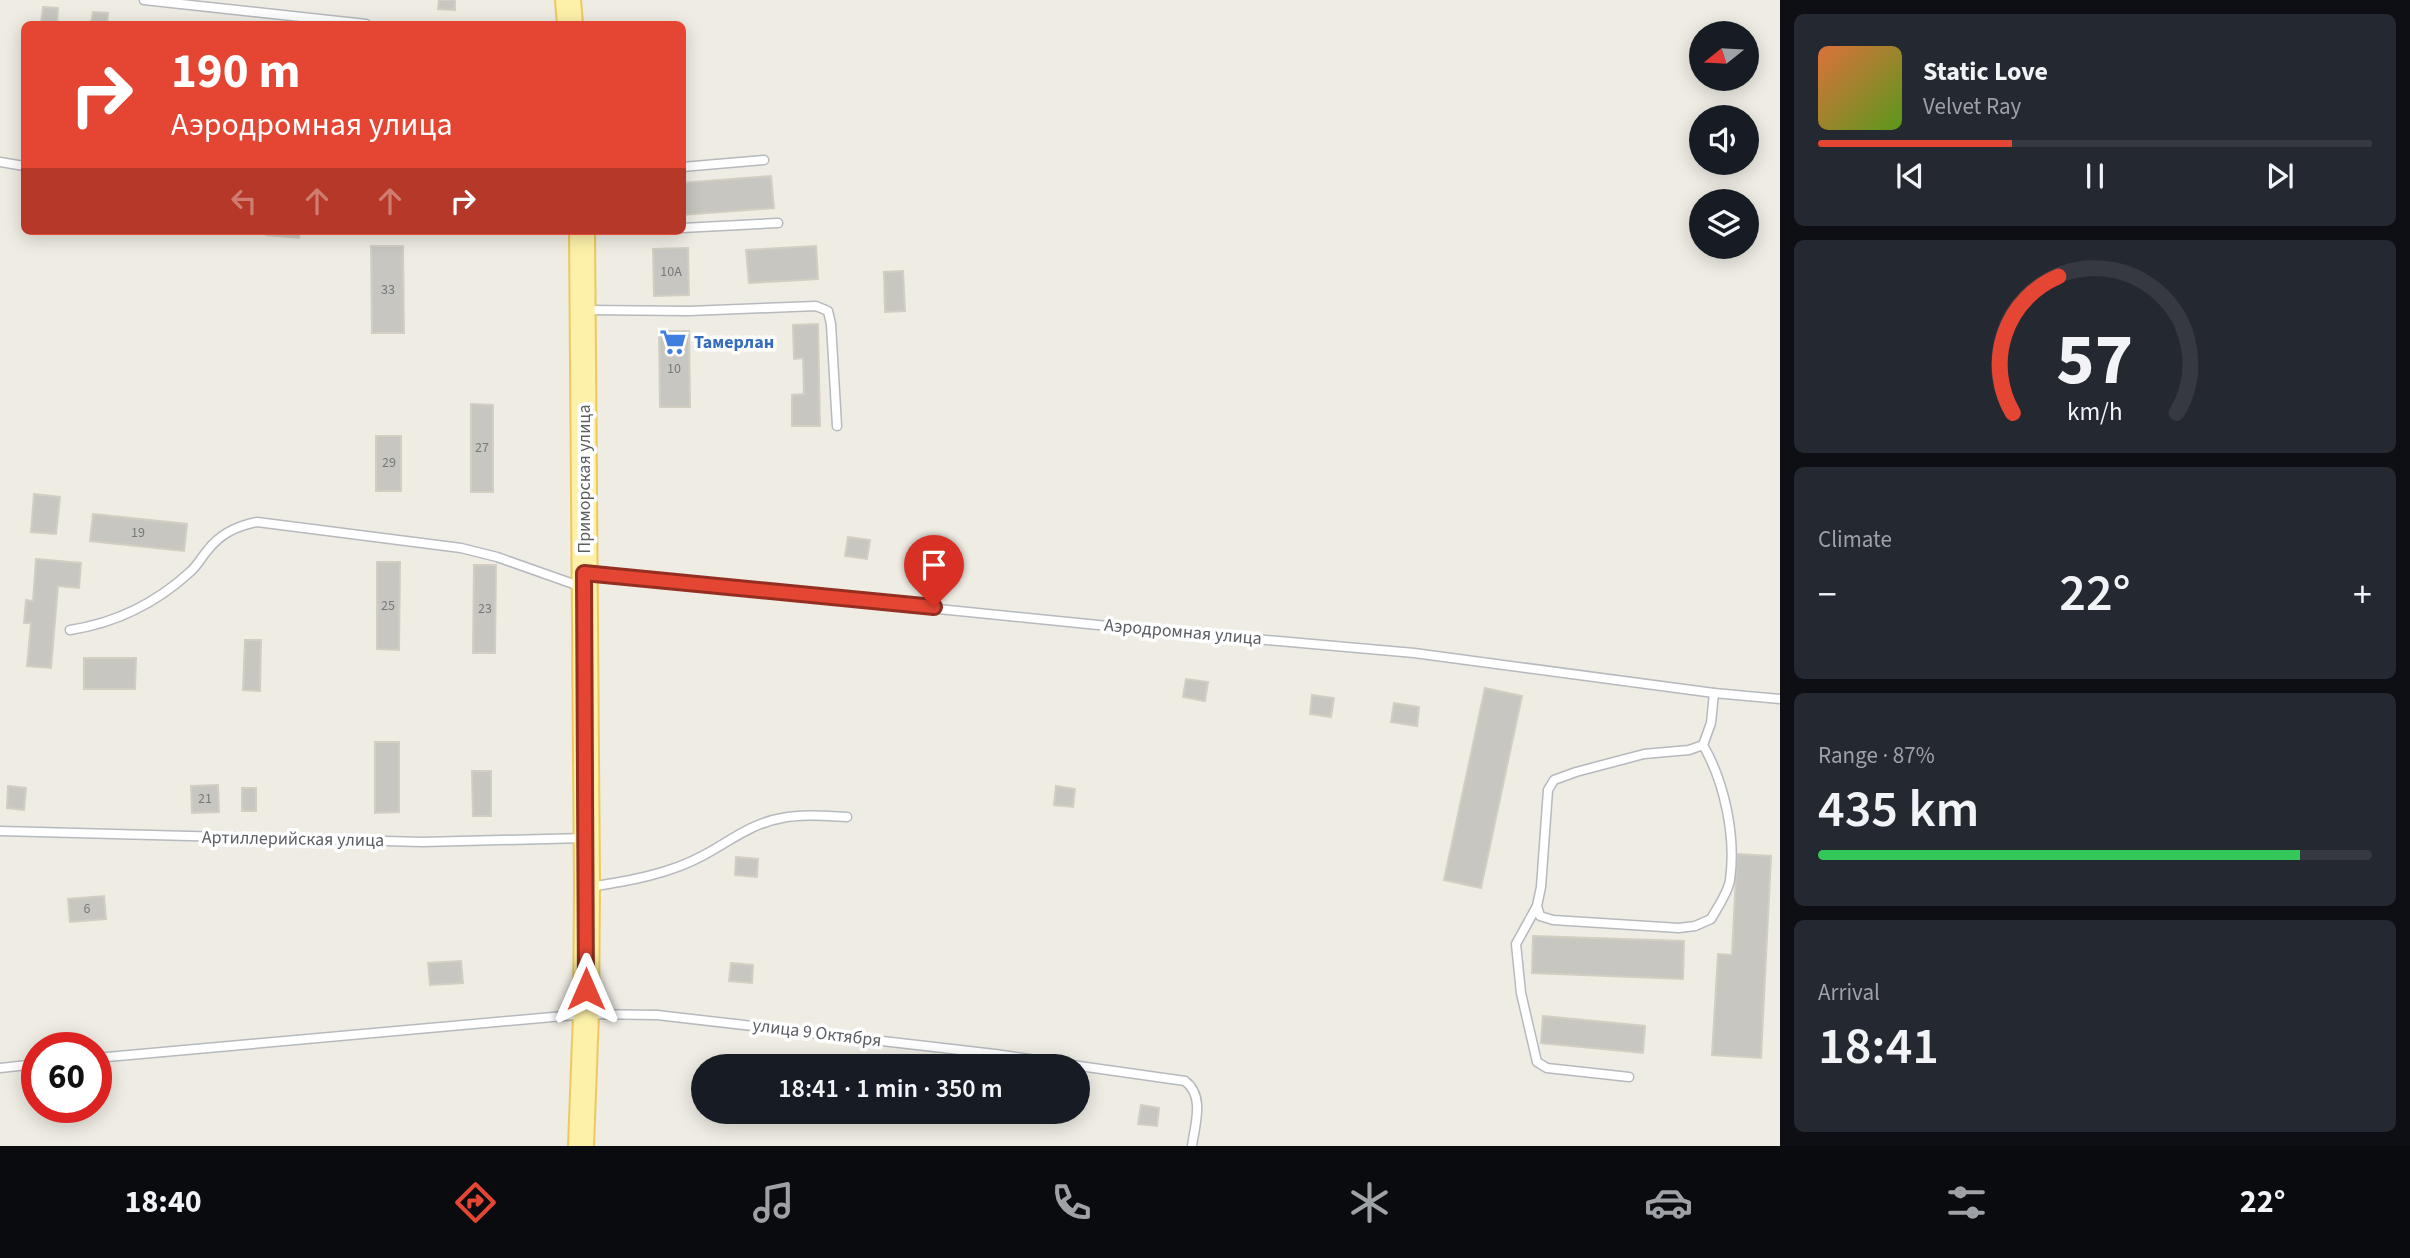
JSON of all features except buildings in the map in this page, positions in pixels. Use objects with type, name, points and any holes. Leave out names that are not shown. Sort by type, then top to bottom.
[{"type":"main road","points":[[568,0],[570,21]]},
{"type":"main road","name":"Приморская улица","points":[[581,1146],[587,887],[582,235]]},
{"type":"lane","points":[[144,0],[338,21]]},
{"type":"lane","points":[[686,167],[764,160]]},
{"type":"lane","points":[[0,162],[21,166]]},
{"type":"lane","points":[[686,228],[778,223]]},
{"type":"lane","points":[[584,310],[689,311],[817,306],[828,311],[837,426]]},
{"type":"lane","name":"Аэродромная улица","points":[[70,630],[97,626],[136,610],[192,570],[220,537],[237,525],[257,522],[461,548],[584,580],[1413,653],[1714,694],[1780,699]]},
{"type":"lane","points":[[1703,745],[1711,723],[1714,694]]},
{"type":"lane","points":[[1629,1077],[1547,1068],[1537,1062],[1521,993],[1517,944],[1536,906],[1541,887],[1548,790],[1554,780],[1576,772],[1644,754],[1689,750],[1703,745]]},
{"type":"lane","points":[[1536,906],[1541,916],[1553,920],[1679,928],[1695,926],[1711,919],[1730,883],[1730,837],[1724,798],[1714,762],[1703,745]]},
{"type":"lane","points":[[587,887],[645,877],[666,870],[703,856],[725,841],[760,824],[782,818],[847,817]]},
{"type":"lane","name":"Артиллерийская улица","points":[[0,831],[422,842],[586,838]]},
{"type":"lane","name":"улица 9 Октября","points":[[112,1057],[586,1014],[657,1015],[995,1054],[1185,1081],[1192,1086],[1196,1095],[1197,1110],[1192,1146]]},
{"type":"lane","points":[[0,1068],[21,1066]]},
{"type":"place","name":"Тамерлан","points":[[673,342]]},
{"type":"route","points":[[586,989],[584,573],[934,607]]}]
